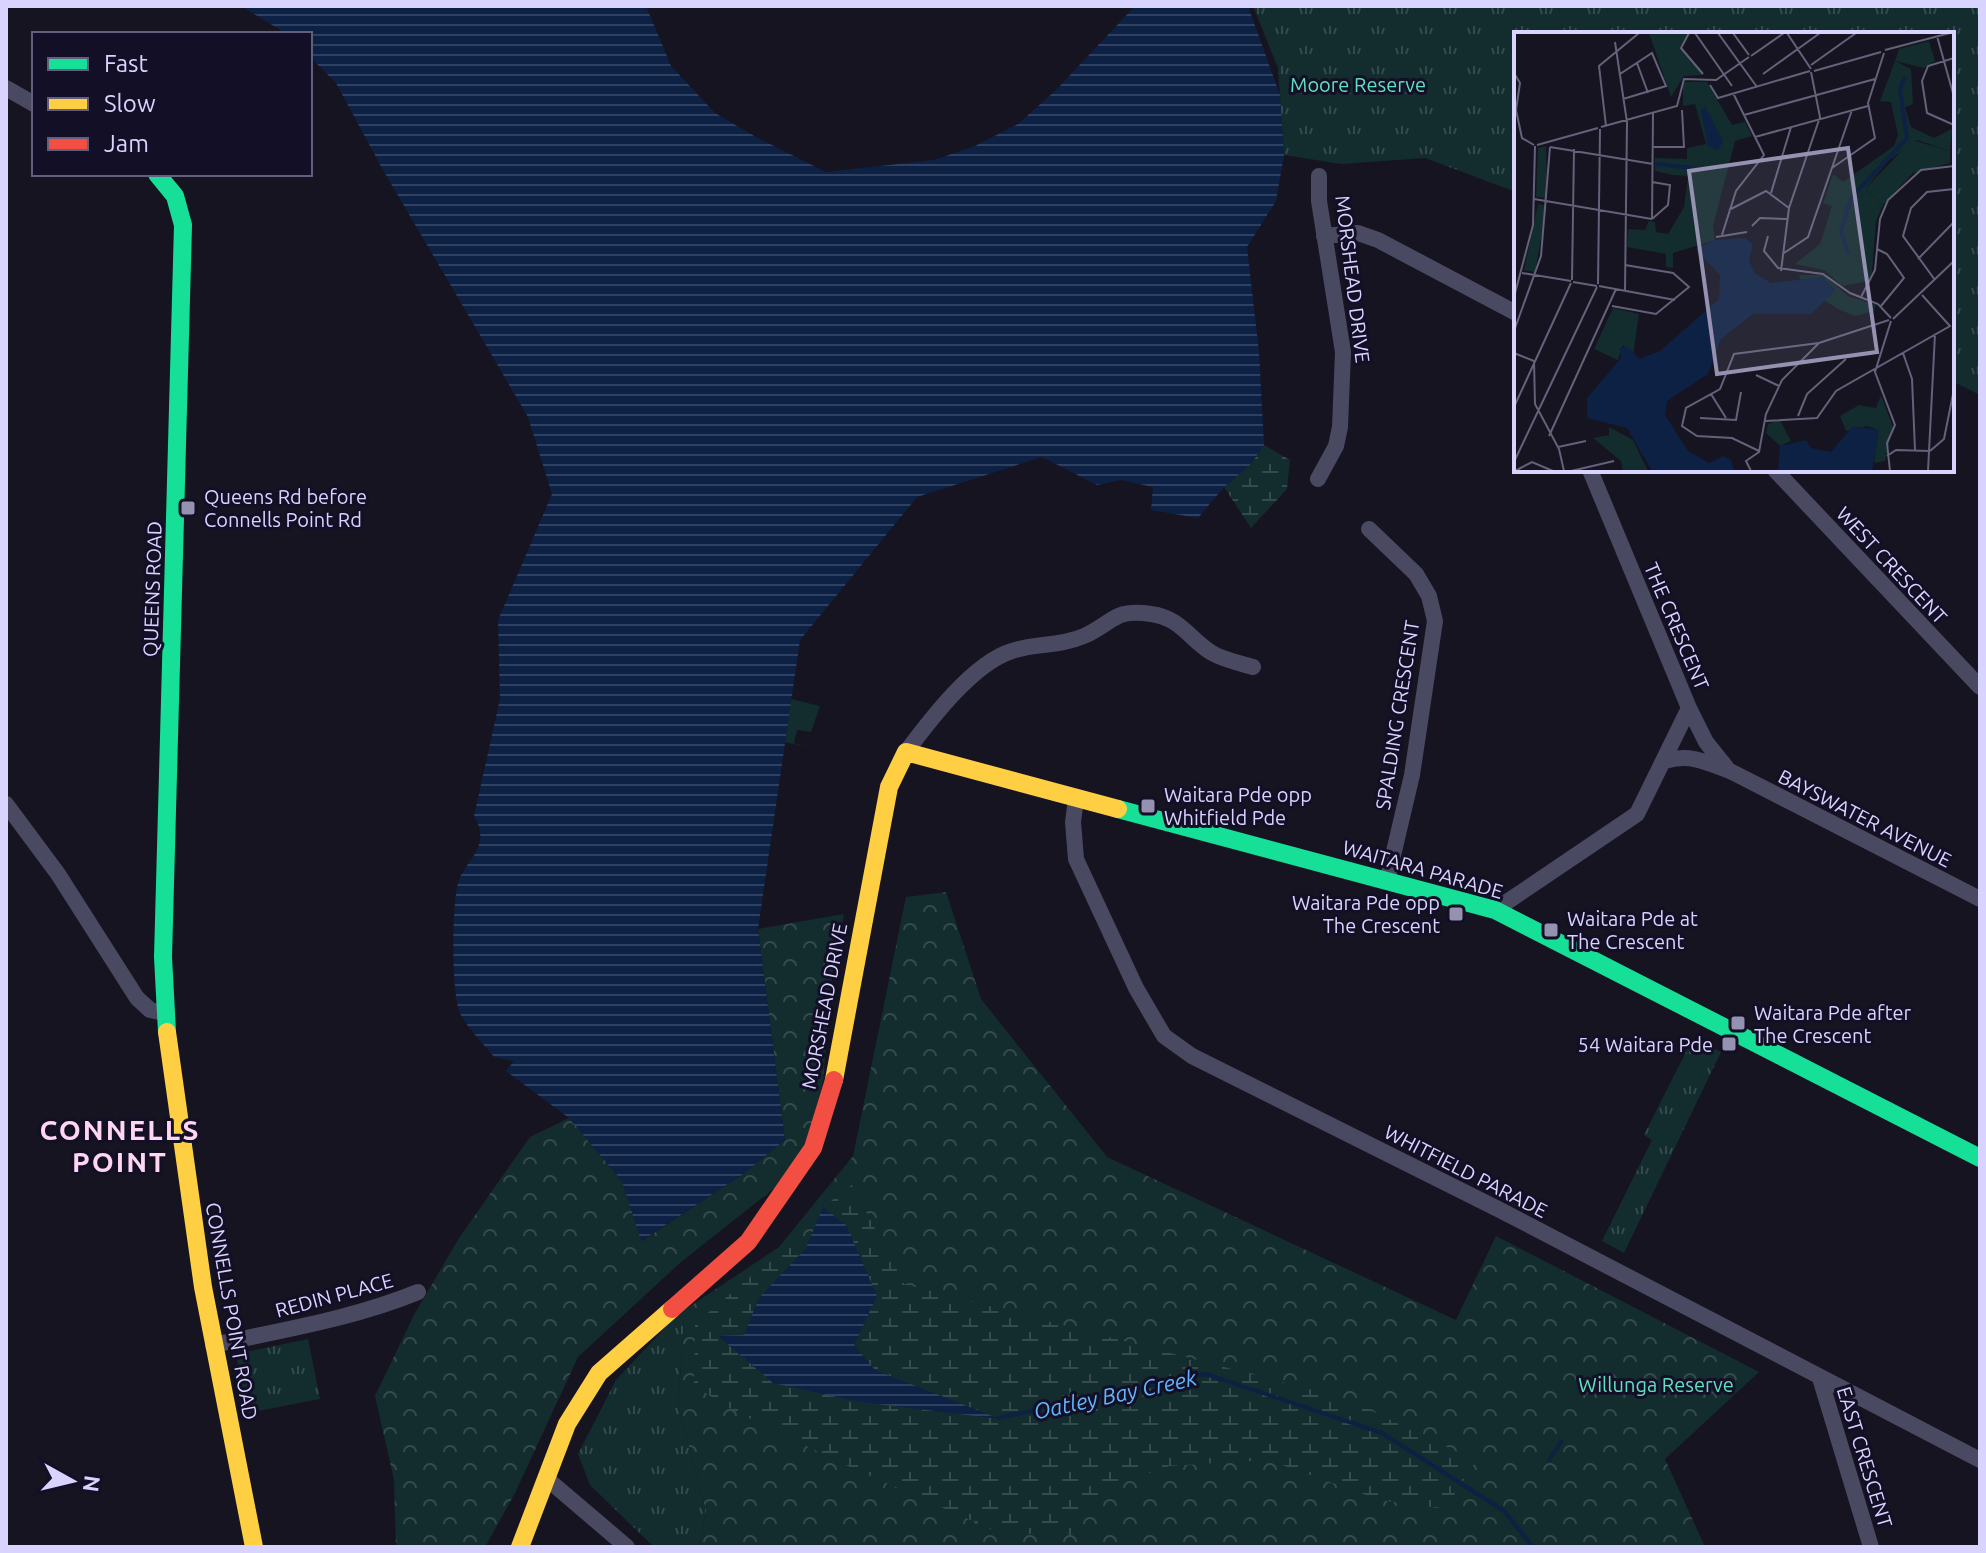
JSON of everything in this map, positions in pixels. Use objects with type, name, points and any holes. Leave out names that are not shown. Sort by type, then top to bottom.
[{"type":"street","points":[[6,88],[32,103]]},
{"type":"street","name":"QUEENS ROAD","points":[[159,176],[175,196],[183,225],[164,1013]]},
{"type":"street","name":"MORSHEAD DRIVE","points":[[1318,479],[1336,446],[1343,397],[1343,352],[1319,201],[1319,176]]},
{"type":"street","points":[[1324,236],[1358,233],[1378,240],[1514,312]]},
{"type":"street","name":"THE CRESCENT","points":[[1495,910],[1630,820],[1642,808],[1689,708],[1591,472]]},
{"type":"street","name":"WEST CRESCENT","points":[[1777,472],[1980,687]]},
{"type":"street","name":"SPALDING CRESCENT","points":[[1369,529],[1416,574],[1429,596],[1435,621],[1412,775],[1387,881]]},
{"type":"street","name":"MORSHEAD DRIVE","points":[[520,1547],[567,1424],[599,1373],[748,1242],[813,1148],[836,1075],[886,799],[906,752],[977,672],[993,661],[1012,650],[1053,646],[1085,635],[1121,613],[1153,614],[1178,623],[1212,653],[1253,667]]},
{"type":"street","name":"BAYSWATER AVENUE","points":[[1689,708],[1706,742],[1732,772]]},
{"type":"street","name":"WAITARA PARADE","points":[[906,752],[1495,910],[1980,1158]]},
{"type":"street","name":"BAYSWATER AVENUE","points":[[1665,761],[1678,757],[1693,758],[1732,772],[1980,899]]},
{"type":"street","name":"WHITFIELD PARADE","points":[[1076,799],[1073,822],[1076,859],[1136,988],[1164,1036],[1192,1056],[1498,1209],[1980,1460]]},
{"type":"street","points":[[6,804],[58,874],[137,998],[150,1010],[164,1013]]},
{"type":"street","name":"CONNELLS POINT ROAD","points":[[164,1013],[213,1345],[254,1547]]},
{"type":"street","name":"REDIN PLACE","points":[[213,1345],[353,1315],[383,1307],[418,1292]]},
{"type":"street","name":"EAST CRESCENT","points":[[1820,1378],[1871,1547]]},
{"type":"street","points":[[546,1478],[627,1547]]},
{"type":"green space","name":"Moore Reserve","points":[[1253,6],[1980,6],[1980,395],[1954,382],[1954,32],[1514,32],[1514,191],[1425,158],[1341,164],[1284,155],[1278,68]]},
{"type":"green space","points":[[1264,445],[1290,460],[1287,489],[1251,528],[1224,487],[1250,465]]},
{"type":"green space","points":[[791,699],[820,706],[811,732],[797,730],[794,743],[807,747],[785,742]]},
{"type":"green space","name":"Willunga Reserve","points":[[946,892],[981,999],[1107,1157],[1456,1320],[1496,1236],[1759,1372],[1665,1459],[1705,1547],[699,1547],[706,1511],[678,1406],[684,1321],[677,1315],[779,1247],[853,1156],[906,897]]},
{"type":"green space","points":[[844,914],[831,983],[823,1082],[805,1149],[777,1186],[681,1262],[578,1357],[515,1493],[485,1547],[396,1547],[394,1480],[375,1396],[414,1315],[459,1238],[530,1137],[569,1118],[622,1181],[642,1241],[743,1174],[785,1140],[758,929]]},
{"type":"green space","points":[[1693,1038],[1721,1052],[1624,1253],[1602,1241],[1652,1140],[1644,1135]]},
{"type":"green space","points":[[852,1185],[904,1284],[1347,1399],[1476,1461],[1445,1509],[1380,1500],[1268,1460],[1169,1466],[1101,1490],[1071,1535],[1000,1533],[841,1463],[725,1406],[694,1385],[695,1324],[790,1243],[806,1248],[759,1298],[744,1335],[719,1337],[773,1383],[860,1402],[996,1418],[874,1370],[854,1345],[846,1225],[823,1207]]},
{"type":"green space","points":[[677,1315],[684,1321],[678,1406],[706,1511],[699,1547],[654,1547],[590,1485],[578,1454],[616,1380]]},
{"type":"green space","points":[[308,1339],[320,1399],[247,1413],[236,1354]]},
{"type":"water","points":[[241,6],[646,6],[671,66],[715,113],[826,172],[934,160],[975,146],[1018,124],[1056,90],[1135,6],[1248,6],[1280,95],[1284,155],[1276,201],[1247,247],[1259,352],[1264,445],[1250,465],[1224,487],[1198,518],[1151,510],[1153,487],[1121,480],[1097,485],[1042,457],[917,497],[800,640],[758,929],[785,1140],[743,1174],[641,1241],[622,1181],[569,1118],[506,1071],[514,1061],[494,1057],[467,1024],[460,1013],[455,987],[453,949],[456,894],[461,875],[479,845],[479,827],[474,816],[500,699],[498,620],[552,494],[528,417],[383,170],[336,83],[312,59],[312,32],[284,32]]},
{"type":"water","points":[[823,1207],[846,1225],[877,1296],[854,1345],[875,1370],[1000,1419],[860,1402],[773,1383],[718,1336],[744,1335],[759,1298],[806,1248]]},
{"type":"waterway","name":"Oatley Bay Creek","points":[[998,1418],[1206,1374],[1382,1433],[1504,1511],[1533,1547]]},
{"type":"waterway","points":[[1549,1460],[1561,1442]]},
{"type":"traffic: fast","points":[[159,176],[175,196],[183,225],[163,957],[167,1032]]},
{"type":"traffic: fast","points":[[1118,809],[1495,910],[1980,1158]]},
{"type":"traffic: slow","points":[[834,1080],[889,787],[906,752],[1118,809]]},
{"type":"traffic: slow","points":[[167,1032],[203,1287],[254,1547]]},
{"type":"traffic: slow","points":[[520,1547],[567,1424],[599,1373],[672,1309]]},
{"type":"traffic: jam","points":[[672,1309],[748,1242],[813,1148],[834,1080]]},
{"type":"place","name":"Queens Rd before Connells Point Rd","points":[[188,508]]},
{"type":"place","name":"Waitara Pde opp Whitfield Pde","points":[[1148,806]]},
{"type":"place","name":"Waitara Pde opp The Crescent","points":[[1456,914]]},
{"type":"place","name":"Waitara Pde at The Crescent","points":[[1551,930]]},
{"type":"place","name":"Waitara Pde after The Crescent","points":[[1738,1023]]},
{"type":"place","name":"54 Waitara Pde","points":[[1729,1044]]},
{"type":"district","name":"CONNELLS POINT","points":[[120,1145]]}]
